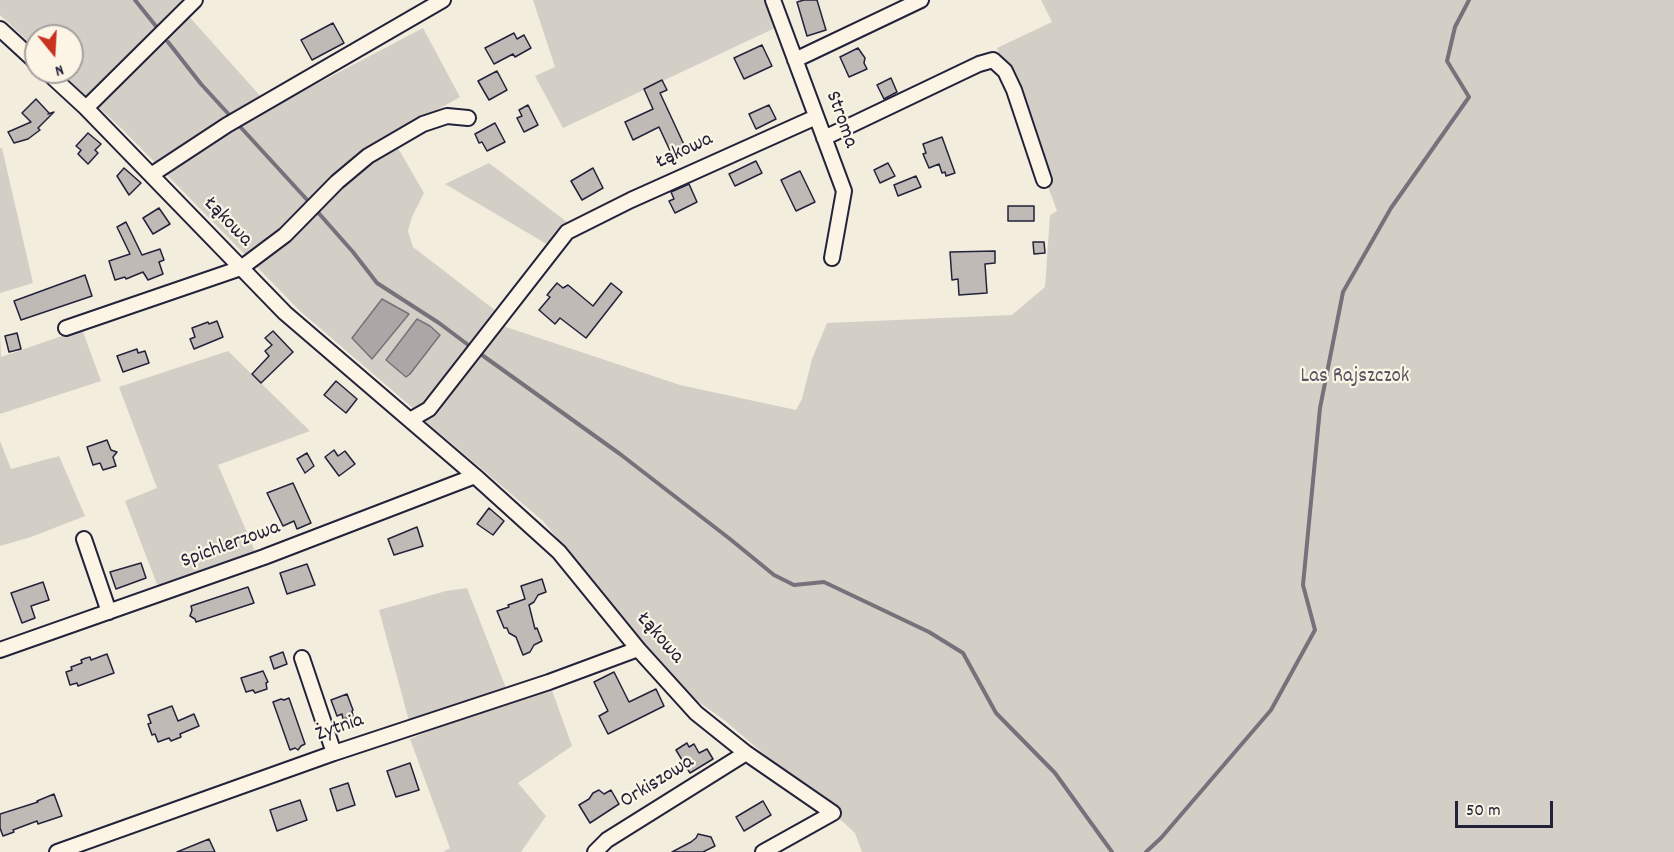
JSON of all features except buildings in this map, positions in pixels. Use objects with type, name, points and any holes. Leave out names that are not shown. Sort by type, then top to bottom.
[{"type":"street","points":[[86,108],[195,0]]},
{"type":"street","points":[[151,175],[227,125],[443,0]]},
{"type":"street","name":"Stroma","points":[[773,0],[844,191],[832,258]]},
{"type":"street","points":[[795,60],[921,0]]},
{"type":"street","points":[[0,29],[24,51]]},
{"type":"street","points":[[824,138],[979,64],[993,60],[1005,71],[1014,90],[1044,180]]},
{"type":"street","name":"Łąkowa","points":[[60,84],[285,313],[476,477],[559,552],[638,649],[696,713],[746,753],[833,813],[763,852]]},
{"type":"street","points":[[66,328],[242,268],[285,235],[338,182],[368,156],[423,124],[447,116],[468,118]]},
{"type":"street","name":"Łąkowa","points":[[410,420],[429,409],[567,232],[631,200],[816,117]]},
{"type":"street","name":"Spichlerzowa","points":[[0,650],[264,557],[476,477]]},
{"type":"street","points":[[84,539],[109,612]]},
{"type":"street","name":"Żytnia","points":[[57,852],[94,846],[333,753],[638,649]]},
{"type":"street","points":[[302,658],[333,753]]},
{"type":"street","name":"Orkiszowa","points":[[595,852],[607,840],[746,753]]},
{"type":"green space","points":[[0,0],[185,0],[87,97],[73,84],[84,84],[84,24],[24,24],[24,38],[0,15]]},
{"type":"green space","points":[[533,0],[765,0],[775,28],[563,128],[535,76],[555,67]]},
{"type":"green space","name":"Las Rajszczok","points":[[1041,0],[1674,0],[1674,852],[862,852],[855,833],[833,813],[724,720],[689,695],[543,521],[425,421],[503,326],[680,385],[796,410],[802,399],[812,359],[827,323],[1012,315],[1045,287],[1050,215],[1057,211],[997,48],[1052,22]]},
{"type":"green space","points":[[186,13],[271,108],[423,28],[460,97],[391,136],[424,193],[408,231],[413,247],[500,314],[425,412],[415,410],[300,311],[96,105]]},
{"type":"green space","points":[[0,148],[2,148],[33,283],[0,293]]},
{"type":"green space","points":[[489,163],[571,225],[550,246],[445,184]]},
{"type":"green space","points":[[82,329],[101,381],[0,414],[0,332],[1,357]]},
{"type":"green space","points":[[228,351],[310,431],[218,465],[257,556],[158,587],[125,501],[157,488],[119,387]]},
{"type":"green space","points":[[0,441],[11,469],[59,456],[85,516],[31,537],[0,546]]},
{"type":"green space","points":[[467,588],[506,688],[409,721],[379,610],[446,591]]},
{"type":"green space","points":[[549,682],[572,746],[518,783],[546,816],[521,852],[443,852],[450,848],[410,739]]},
{"type":"shaded area","points":[[382,299],[409,314],[372,359],[352,338]]},
{"type":"shaded area","points":[[417,319],[440,335],[406,377],[386,360]]},
{"type":"waterway","points":[[135,0],[155,25]]},
{"type":"waterway","points":[[1146,852],[1161,838],[1271,710],[1315,630],[1303,585],[1320,408],[1343,292],[1391,208],[1469,97],[1447,61],[1455,27],[1469,0]]},
{"type":"waterway","points":[[168,42],[201,84],[310,203]]},
{"type":"waterway","points":[[315,209],[377,283],[467,344]]},
{"type":"waterway","points":[[482,355],[620,454],[774,575],[794,585],[824,582],[929,632],[963,653],[996,713],[1055,773],[1112,852]]}]
